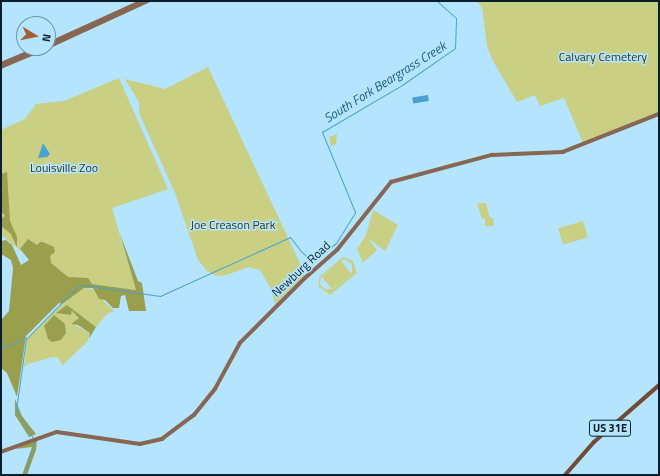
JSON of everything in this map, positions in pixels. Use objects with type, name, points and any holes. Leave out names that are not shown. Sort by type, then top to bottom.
[{"type":"main road","points":[[56,42],[143,1]]},
{"type":"main road","points":[[56,42],[148,1]]},
{"type":"main road","points":[[1,66],[22,56]]},
{"type":"main road","points":[[1,66],[24,56]]},
{"type":"main road","name":"Newburg Road","points":[[1,452],[36,438],[63,432],[143,444],[158,441],[180,428],[216,388],[244,339],[337,250],[385,187],[394,180],[492,155],[559,153],[659,114]]},
{"type":"main road","name":"US 31E","points":[[565,475],[594,442],[659,385]]},
{"type":"green space","name":"Calvary Cemetery","points":[[476,1],[659,1],[659,112],[583,143],[564,98],[540,106],[535,95],[517,102],[493,61],[487,46],[482,7]]},
{"type":"green space","name":"Joe Creason Park","points":[[208,67],[305,274],[275,304],[270,287],[260,270],[249,267],[226,275],[217,276],[208,272],[198,260],[175,193],[139,113],[139,102],[125,79],[165,89]]},
{"type":"green space","name":"Louisville Zoo","points":[[119,78],[168,189],[112,208],[136,290],[57,279],[1,235],[1,130],[25,119],[36,104],[64,101]]},
{"type":"green space","points":[[337,134],[336,144],[331,146],[329,137]]},
{"type":"green space","points":[[7,172],[10,221],[17,237],[17,247],[11,234],[1,226],[1,219],[5,216],[1,211],[1,174]]},
{"type":"green space","points":[[477,203],[486,203],[490,218],[493,218],[494,226],[485,226],[485,219],[482,219]]},
{"type":"green space","points":[[373,210],[398,225],[385,251],[368,238],[377,250],[363,263],[357,249],[366,235]]},
{"type":"green space","points":[[583,221],[588,237],[563,245],[558,229]]},
{"type":"green space","points":[[120,234],[138,281],[142,283],[146,311],[129,311],[125,295],[121,296],[119,308],[113,308],[105,300],[99,299],[93,288],[84,288],[62,304],[59,303],[26,336],[17,397],[7,373],[1,368],[1,320],[9,311],[13,268],[11,260],[1,254],[1,241],[6,240],[12,245],[21,265],[29,260],[20,249],[28,239],[37,245],[40,242],[43,242],[54,247],[55,252],[50,256],[51,263],[68,277],[88,278],[92,284],[136,290]]},
{"type":"green space","points":[[343,257],[353,261],[357,273],[330,295],[319,287],[319,277]],"holes":[[[344,259],[352,264],[352,273],[333,289],[324,289],[320,284],[321,277]]]},
{"type":"green space","points":[[341,261],[351,273],[332,289],[322,277]]},
{"type":"green space","points":[[84,288],[93,289],[96,294],[114,311],[107,314],[96,327],[67,305],[71,314],[72,311],[79,318],[79,321],[71,323],[90,333],[87,342],[63,365],[58,358],[53,357],[28,364],[24,368],[27,340],[31,334],[70,297]],"holes":[[[65,324],[66,333],[61,340],[48,339],[44,326]]]},
{"type":"green space","points":[[67,305],[96,327],[89,339],[90,333],[78,325],[71,324],[79,318],[72,311],[71,315],[56,313]]},
{"type":"green space","points":[[54,315],[65,324],[66,333],[61,340],[52,342],[48,339],[44,326]]},
{"type":"green space","points":[[15,399],[22,416],[36,434],[29,437],[15,415]]},
{"type":"green space","points":[[37,440],[36,450],[27,475],[22,475],[32,447],[16,449]]},
{"type":"water","points":[[428,95],[429,101],[413,103],[412,98]]},
{"type":"water","points":[[43,143],[50,154],[47,157],[38,158]]},
{"type":"waterway","name":"South Fork Beargrass Creek","points":[[33,438],[16,410],[26,339],[78,286],[83,285],[160,296],[290,237],[308,258],[315,260],[336,243],[355,212],[322,132],[402,85],[455,48],[456,18],[437,1]]},
{"type":"waterway","points":[[1,348],[26,338]]},
{"type":"waterway","name":"South Fork Beargrass Creek","points":[[25,475],[34,441]]}]
